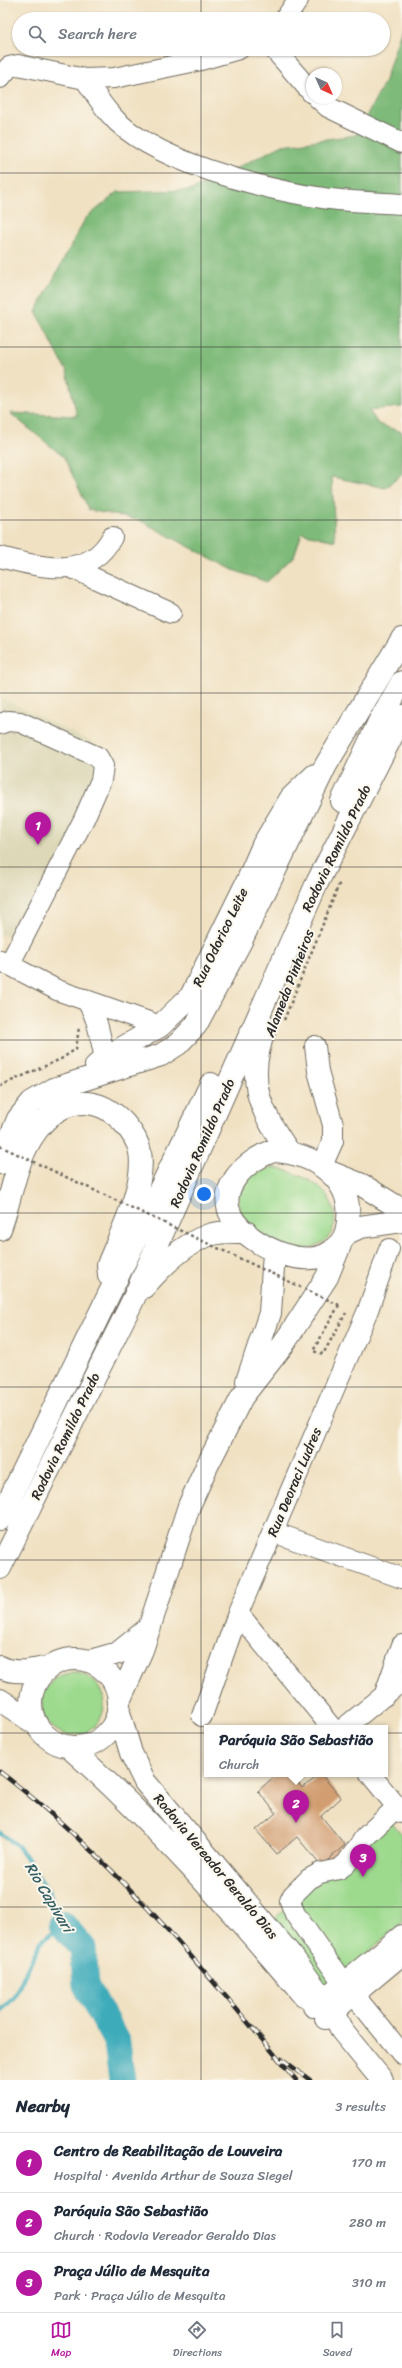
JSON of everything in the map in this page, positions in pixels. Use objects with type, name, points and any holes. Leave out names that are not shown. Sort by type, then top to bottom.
[{"type":"main road","points":[[0,1163],[18,1119],[32,1102],[54,1089],[161,1055],[178,1044],[196,1025],[241,941],[326,765],[402,639]]},
{"type":"main road","name":"Rodovia Romildo Prado","points":[[0,1519],[215,1078],[380,722],[402,682]]},
{"type":"main road","name":"Rodovia Romildo Prado","points":[[0,1568],[133,1300],[317,883],[402,716]]},
{"type":"main road","name":"Rua Odorico Leite","points":[[82,1080],[105,1058],[160,1026],[191,996],[247,882],[263,845],[291,798],[326,765]]},
{"type":"main road","points":[[289,1152],[261,1108],[256,1083],[255,1063],[260,1039],[298,941],[317,883]]},
{"type":"main road","points":[[0,1230],[24,1153],[36,1131],[49,1116],[66,1105],[86,1102],[107,1108],[132,1132],[140,1152],[136,1192],[108,1265],[111,1291]]},
{"type":"main road","points":[[402,1210],[362,1185],[289,1152],[273,1151],[258,1156],[245,1165],[234,1177],[228,1208],[235,1222],[246,1232],[274,1252],[292,1257],[314,1258],[328,1253],[343,1239],[360,1227],[402,1221]]},
{"type":"main road","points":[[242,1397],[303,1316],[327,1277],[343,1239],[348,1200],[341,1185],[327,1170]]},
{"type":"main road","points":[[133,1300],[159,1270],[185,1248],[209,1235],[246,1232]]},
{"type":"main road","points":[[0,1700],[36,1724],[50,1740],[69,1747],[86,1745],[101,1738],[112,1725],[118,1705],[142,1650],[189,1506],[242,1397],[270,1313],[274,1252]]},
{"type":"main road","points":[[0,1667],[15,1671],[29,1671],[49,1667],[69,1659],[90,1661],[118,1653],[150,1627]]},
{"type":"main road","points":[[90,1661],[101,1667],[110,1677],[116,1688],[118,1705]]},
{"type":"main road","points":[[36,1724],[31,1709],[32,1693],[38,1678],[49,1667]]},
{"type":"main road","name":"Rodovia Vereador Geraldo Dias","points":[[118,1705],[131,1753],[146,1782],[176,1820],[245,1899],[327,2013]]},
{"type":"main road","name":"Rodovia Vereador Geraldo Dias","points":[[69,1747],[112,1784],[193,1868],[327,2013]]},
{"type":"main road","points":[[327,2013],[382,2080]]},
{"type":"street","points":[[290,12],[298,0]]},
{"type":"street","points":[[0,78],[10,67],[18,65],[85,79],[114,78],[214,56]]},
{"type":"street","points":[[280,56],[306,86]]},
{"type":"street","points":[[85,79],[110,114],[137,137],[173,157],[272,188],[325,198],[402,204]]},
{"type":"street","points":[[325,104],[328,107],[402,142]]},
{"type":"street","points":[[72,568],[92,560],[105,550],[112,537]]},
{"type":"street","points":[[0,557],[25,564],[72,568],[170,613]]},
{"type":"street","points":[[0,724],[8,721],[20,722],[98,757],[103,766],[101,780],[84,819],[4,962],[58,990],[160,1026]]},
{"type":"street","points":[[85,999],[91,1006],[96,1020],[105,1058]]},
{"type":"street","points":[[315,1046],[318,1071],[333,1125],[333,1141],[327,1170]]},
{"type":"street","name":"Rua Deoraci Ludres","points":[[202,1716],[238,1614],[368,1310],[389,1249]]},
{"type":"street","points":[[273,1532],[402,1578]]},
{"type":"street","points":[[238,1614],[330,1725]]},
{"type":"street","points":[[384,1697],[402,1645]]},
{"type":"street","points":[[348,1725],[402,1681]]},
{"type":"street","points":[[373,1777],[399,1804],[365,1836],[346,1864],[339,1869],[320,1873],[309,1879],[293,1894],[290,1900],[294,1914],[349,1989],[402,2054]]},
{"type":"street","points":[[327,2013],[402,1935]]},
{"type":"street","points":[[349,1989],[402,1955]]},
{"type":"path","name":"Alameda Pinheiros","points":[[281,1027],[341,880]]},
{"type":"path","points":[[0,1086],[61,1059],[76,1049],[80,1022]]},
{"type":"path","points":[[0,1146],[339,1305],[314,1351],[323,1354],[348,1311]]},
{"type":"shaded area","points":[[0,697],[120,756],[25,945],[0,934]]},
{"type":"green space","points":[[402,27],[402,407],[369,410],[378,424],[402,432],[402,474],[386,488],[332,477],[335,541],[302,533],[294,556],[267,582],[233,570],[139,520],[89,510],[64,457],[10,413],[77,416],[67,372],[36,312],[85,219],[118,192],[192,190],[283,145],[356,135],[384,83]]},
{"type":"green space","points":[[272,1167],[306,1178],[324,1192],[331,1202],[334,1212],[334,1225],[330,1235],[324,1241],[316,1246],[304,1250],[298,1250],[267,1240],[258,1235],[241,1214],[238,1203],[242,1188],[251,1177],[265,1169]]},
{"type":"green space","points":[[73,1673],[90,1678],[95,1682],[99,1687],[104,1704],[99,1721],[95,1726],[90,1730],[73,1735],[56,1730],[51,1726],[47,1721],[42,1704],[47,1687],[51,1682],[56,1678]]},
{"type":"green space","points":[[389,1820],[402,1834],[402,1923],[324,1990],[274,1919]]},
{"type":"building","points":[[274,1777],[293,1777],[302,1788],[317,1777],[324,1777],[341,1798],[321,1816],[345,1845],[321,1866],[297,1837],[277,1854],[256,1830],[276,1813],[258,1791]]},
{"type":"waterway","name":"Rio Capivari","points":[[0,1833],[18,1846],[48,1891],[62,1924],[40,1943],[14,1997],[0,2012]]},
{"type":"waterway","name":"Rio Capivari","points":[[62,1924],[83,1948],[86,1985],[117,2043],[122,2080]]},
{"type":"railway","points":[[0,1772],[42,1806],[120,1879],[157,1918],[296,2080]]},
{"type":"railway","points":[[282,2059],[310,2080]]},
{"type":"place","name":"Centro de Reabilitação de Louveira","points":[[38,845]]},
{"type":"place","name":"Paróquia São Sebastião","points":[[296,1823]]},
{"type":"place","name":"Praça Júlio de Mesquita","points":[[363,1877]]}]
